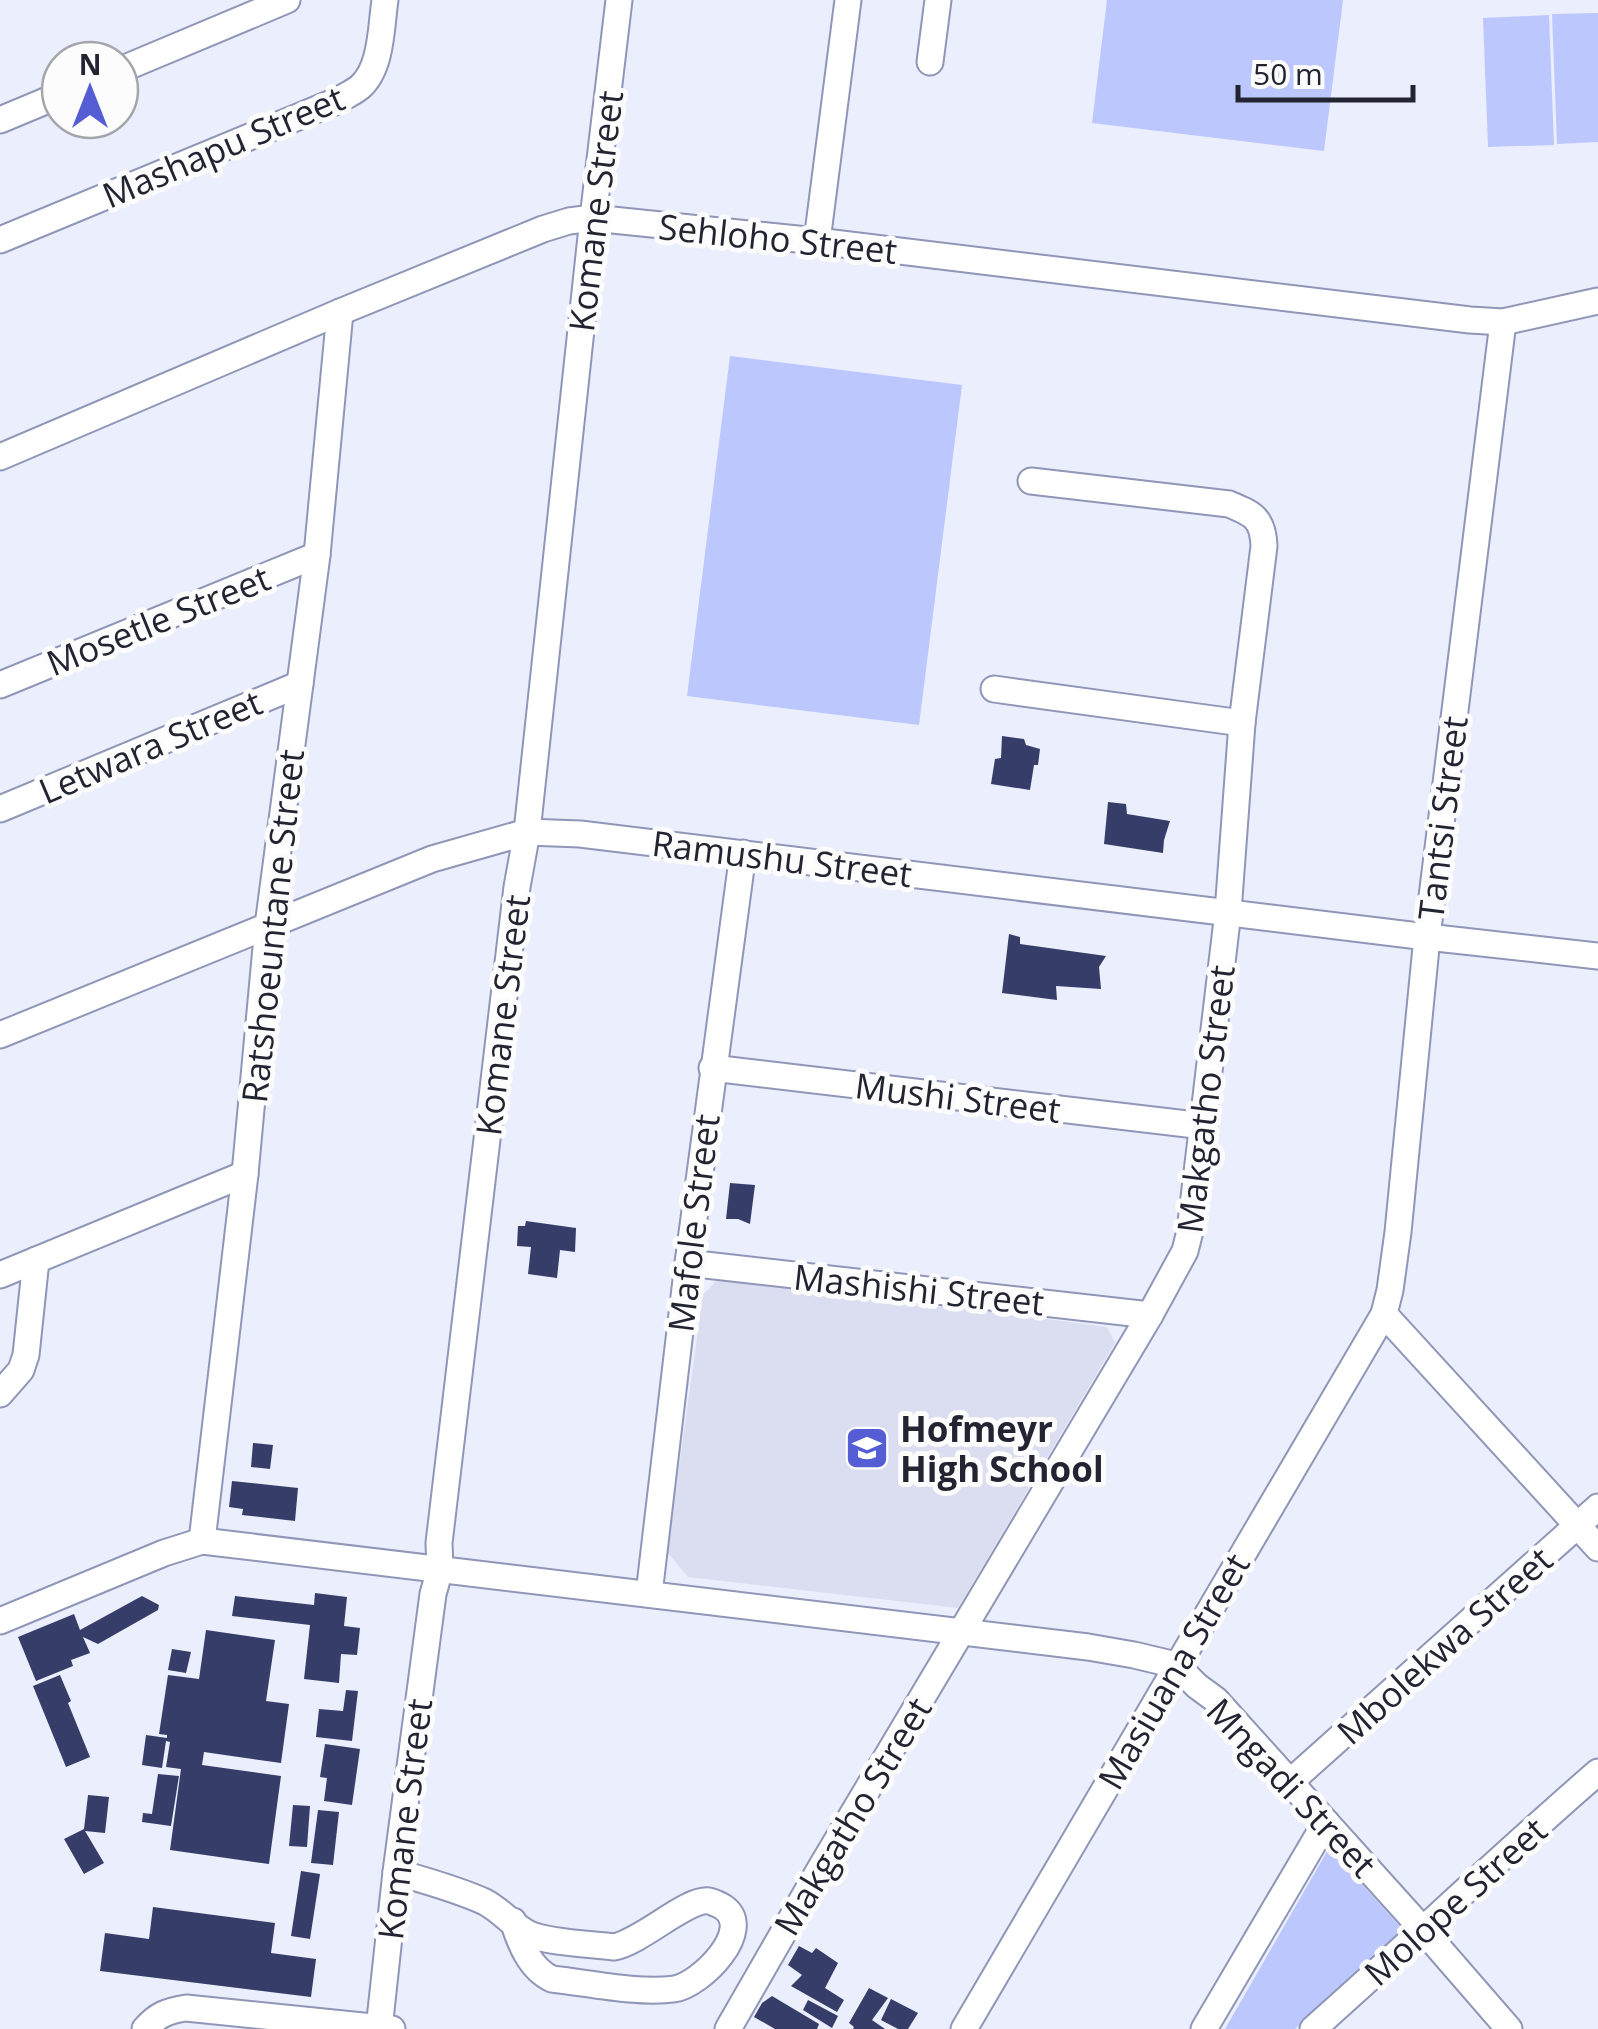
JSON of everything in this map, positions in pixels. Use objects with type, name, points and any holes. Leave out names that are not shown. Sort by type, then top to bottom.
[{"type":"street","points":[[140,62],[287,0]]},
{"type":"street","name":"Mashapu Street","points":[[0,240],[339,100],[362,86],[376,57],[386,0]]},
{"type":"street","name":"Komane Street","points":[[383,2028],[396,1872],[433,1594],[440,1570],[439,1543],[517,887],[527,832],[619,0]]},
{"type":"street","points":[[817,241],[848,0]]},
{"type":"street","points":[[930,62],[938,0]]},
{"type":"street","points":[[0,120],[40,103]]},
{"type":"street","name":"Sehloho Street","points":[[0,456],[543,229],[593,218],[817,241],[1431,316],[1504,322],[1598,301]]},
{"type":"street","name":"Ratshoeuntane Street","points":[[202,1541],[245,1174],[268,926],[317,556],[340,312]]},
{"type":"street","name":"Tantsi Street","points":[[1384,1314],[1398,1232],[1427,938],[1504,322]]},
{"type":"street","name":"Makgatho Street","points":[[728,2029],[1150,1315],[1185,1252],[1190,1232],[1228,912],[1242,723],[1264,532],[1260,522],[1245,510],[1229,504],[1031,481]]},
{"type":"street","name":"Mosetle Street","points":[[0,685],[317,556]]},
{"type":"street","name":"Letwara Street","points":[[0,809],[300,684]]},
{"type":"street","points":[[994,688],[1242,723]]},
{"type":"street","name":"Ramushu Street","points":[[0,1035],[432,860],[527,832],[580,834],[1598,956]]},
{"type":"street","name":"Mafole Street","points":[[649,1594],[712,1068],[743,853]]},
{"type":"street","name":"Mushi Street","points":[[712,1068],[1204,1126]]},
{"type":"street","points":[[0,1275],[245,1174]]},
{"type":"street","points":[[0,1394],[21,1370],[26,1355],[36,1260]]},
{"type":"street","name":"Mashishi Street","points":[[688,1264],[1150,1315]]},
{"type":"street","points":[[1384,1314],[1598,1548]]},
{"type":"street","name":"Masiuana Street","points":[[964,2029],[1384,1314]]},
{"type":"street","name":"Mbolekwa Street","points":[[1289,1783],[1598,1507]]},
{"type":"street","points":[[0,1621],[202,1541]]},
{"type":"street","name":"Mngadi Street","points":[[202,1541],[1088,1647],[1176,1665],[1216,1700],[1510,2029]]},
{"type":"street","name":"Molope Street","points":[[1312,2029],[1598,1772]]},
{"type":"street","points":[[1204,2029],[1326,1822]]},
{"type":"street","points":[[396,1872],[485,1902],[507,1915],[513,1921],[518,1928],[539,1937],[614,1947],[636,1940],[694,1904],[708,1900],[732,1915],[734,1928],[713,1966],[692,1984],[675,1989],[642,1989],[552,1979],[542,1974],[525,1950],[513,1921]]},
{"type":"street","points":[[145,2029],[166,2011],[186,2008],[383,2028]]},
{"type":"shaded area","points":[[1107,0],[1343,0],[1324,151],[1092,123]]},
{"type":"shaded area","points":[[1598,13],[1598,142],[1557,144],[1552,14]]},
{"type":"shaded area","points":[[1549,15],[1554,145],[1488,147],[1483,18]]},
{"type":"shaded area","points":[[730,356],[962,385],[919,725],[687,696]]},
{"type":"shaded area","name":"Hofmeyr High School","points":[[721,1276],[1107,1327],[1115,1343],[958,1608],[688,1577],[667,1552],[703,1295]]},
{"type":"shaded area","points":[[1329,1848],[1404,1931],[1295,2029],[1225,2029]]},
{"type":"building","points":[[1002,736],[1024,739],[1026,745],[1040,749],[1030,790],[991,784],[995,759],[1001,758]]},
{"type":"building","points":[[1108,802],[1126,804],[1127,814],[1170,821],[1163,853],[1104,844]]},
{"type":"building","points":[[1009,934],[1020,937],[1020,944],[1106,956],[1099,967],[1101,989],[1056,986],[1057,1000],[1002,993]]},
{"type":"building","points":[[730,1183],[755,1185],[750,1224],[726,1219]]},
{"type":"building","points":[[526,1221],[576,1228],[575,1252],[560,1250],[557,1278],[528,1274],[531,1247],[517,1246],[518,1226],[525,1226]]},
{"type":"building","points":[[253,1443],[273,1445],[270,1469],[251,1467]]},
{"type":"building","points":[[232,1481],[298,1488],[295,1521],[242,1515],[243,1509],[229,1507]]},
{"type":"building","points":[[315,1593],[347,1597],[344,1626],[360,1628],[357,1655],[341,1654],[339,1683],[304,1679],[310,1625],[232,1616],[235,1596],[314,1605]]},
{"type":"building","points":[[142,1596],[159,1605],[158,1610],[98,1644],[83,1637],[90,1653],[71,1660],[73,1666],[36,1681],[18,1637],[74,1614],[80,1630]]},
{"type":"building","points":[[206,1630],[275,1640],[266,1701],[289,1704],[281,1763],[204,1752],[202,1765],[281,1776],[269,1864],[170,1850],[181,1769],[166,1767],[170,1742],[166,1741],[162,1768],[142,1765],[146,1735],[167,1738],[159,1734],[168,1675],[199,1679]]},
{"type":"building","points":[[172,1649],[191,1652],[186,1673],[168,1670]]},
{"type":"building","points":[[60,1675],[90,1757],[66,1767],[33,1686]]},
{"type":"building","points":[[346,1690],[358,1691],[352,1741],[316,1737],[319,1709],[343,1711]]},
{"type":"building","points":[[325,1744],[360,1749],[352,1805],[324,1801],[327,1778],[320,1777]]},
{"type":"building","points":[[158,1774],[179,1776],[171,1826],[142,1822],[143,1813],[152,1814]]},
{"type":"building","points":[[88,1795],[109,1797],[105,1833],[85,1831],[104,1863],[84,1874],[64,1839],[84,1829]]},
{"type":"building","points":[[293,1805],[310,1806],[307,1847],[289,1846]]},
{"type":"building","points":[[318,1810],[339,1812],[333,1865],[311,1863]]},
{"type":"building","points":[[301,1871],[320,1874],[310,1939],[291,1936]]},
{"type":"building","points":[[153,1907],[275,1923],[271,1953],[316,1959],[311,1997],[100,1971],[105,1933],[149,1939]]},
{"type":"building","points":[[799,1946],[812,1953],[816,1948],[838,1963],[825,1988],[844,2000],[837,2012],[791,1986],[802,1975],[788,1965]]},
{"type":"building","points":[[869,1988],[888,1998],[872,2020],[885,2029],[853,2029],[849,2023]]},
{"type":"building","points":[[772,1996],[819,2024],[817,2029],[775,2029],[754,2017],[762,2003]]},
{"type":"building","points":[[891,1999],[918,2013],[908,2029],[898,2029],[881,2020]]},
{"type":"building","points":[[808,2000],[838,2016],[832,2028],[803,2010]]},
{"type":"place","name":"Hofmeyr High School","points":[[867,1448]]}]
